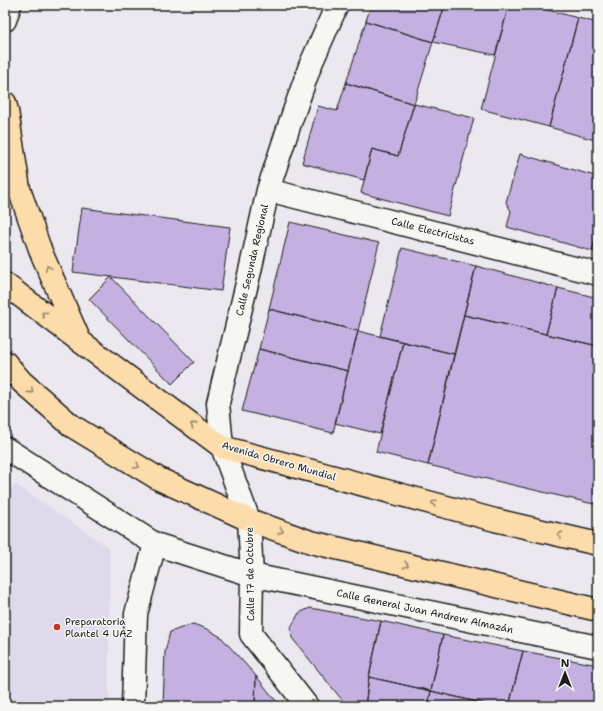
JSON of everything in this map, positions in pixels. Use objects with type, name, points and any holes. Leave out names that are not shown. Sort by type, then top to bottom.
[{"type":"main road","points":[[5,103],[19,189],[41,252],[81,342]]},
{"type":"main road","name":"Avenida Obrero Mundial","points":[[5,284],[222,447],[495,520],[598,544]]},
{"type":"main road","points":[[5,362],[22,382],[72,426],[159,479],[249,520],[311,542],[598,610]]},
{"type":"street","points":[[5,20],[10,5]]},
{"type":"street","name":"Calle Segunda Regional","points":[[249,520],[222,447],[218,403],[268,190],[310,66],[338,5]]},
{"type":"street","name":"Calle Electricistas","points":[[268,190],[598,274]]},
{"type":"street","name":"Calle General Juan Andrew Almazán","points":[[5,448],[155,544],[252,575],[598,647]]},
{"type":"street","name":"Calle 17 de Octubre","points":[[249,520],[252,575],[251,634],[307,706]]},
{"type":"street","points":[[133,706],[136,614],[155,544]]},
{"type":"shaded area","name":"Preparatoria Plantel 4 UAZ","points":[[15,484],[109,548],[109,706],[5,706],[5,498]]},
{"type":"building","points":[[371,5],[445,5],[433,42],[366,21]]},
{"type":"building","points":[[445,5],[509,5],[495,55],[433,42]]},
{"type":"building","points":[[509,5],[529,5],[578,18],[549,127],[481,109]]},
{"type":"building","points":[[578,18],[598,23],[598,141],[549,127]]},
{"type":"building","points":[[366,21],[433,42],[414,104],[346,83]]},
{"type":"building","points":[[346,83],[414,104],[398,156],[372,149],[364,180],[302,163],[318,106],[337,111]]},
{"type":"building","points":[[414,104],[474,118],[448,216],[361,193],[372,149],[398,156]]},
{"type":"building","points":[[520,154],[598,177],[598,230],[592,251],[507,227],[511,211],[506,202]]},
{"type":"building","points":[[82,208],[230,227],[221,291],[73,272]]},
{"type":"building","points":[[290,222],[379,243],[358,331],[269,309]]},
{"type":"building","points":[[598,230],[598,253],[592,251]]},
{"type":"building","points":[[402,248],[476,266],[454,354],[380,336]]},
{"type":"building","points":[[476,266],[558,288],[546,334],[464,315]]},
{"type":"building","points":[[111,277],[194,362],[172,384],[89,299]]},
{"type":"building","points":[[558,288],[598,298],[598,346],[546,334]]},
{"type":"building","points":[[269,309],[358,331],[348,371],[259,349]]},
{"type":"building","points":[[464,315],[598,346],[598,505],[428,465]]},
{"type":"building","points":[[358,331],[403,342],[380,434],[335,423]]},
{"type":"building","points":[[403,342],[454,354],[428,465],[376,452]]},
{"type":"building","points":[[259,349],[348,371],[333,433],[242,411]]},
{"type":"building","points":[[310,608],[381,621],[369,677],[365,706],[347,706],[292,638],[291,627],[299,613]]},
{"type":"building","points":[[381,621],[443,635],[431,691],[369,677]]},
{"type":"building","points":[[193,624],[207,629],[221,637],[256,676],[255,706],[163,706],[165,652],[170,632]]},
{"type":"building","points":[[443,635],[523,651],[509,706],[494,706],[431,691]]},
{"type":"building","points":[[523,651],[598,665],[598,706],[509,706]]},
{"type":"building","points":[[256,676],[280,706],[255,706]]},
{"type":"building","points":[[369,677],[431,691],[428,706],[365,706]]},
{"type":"building","points":[[431,691],[494,706],[428,706]]},
{"type":"place","name":"Preparatoria Plantel 4 UAZ","points":[[57,627]]}]
